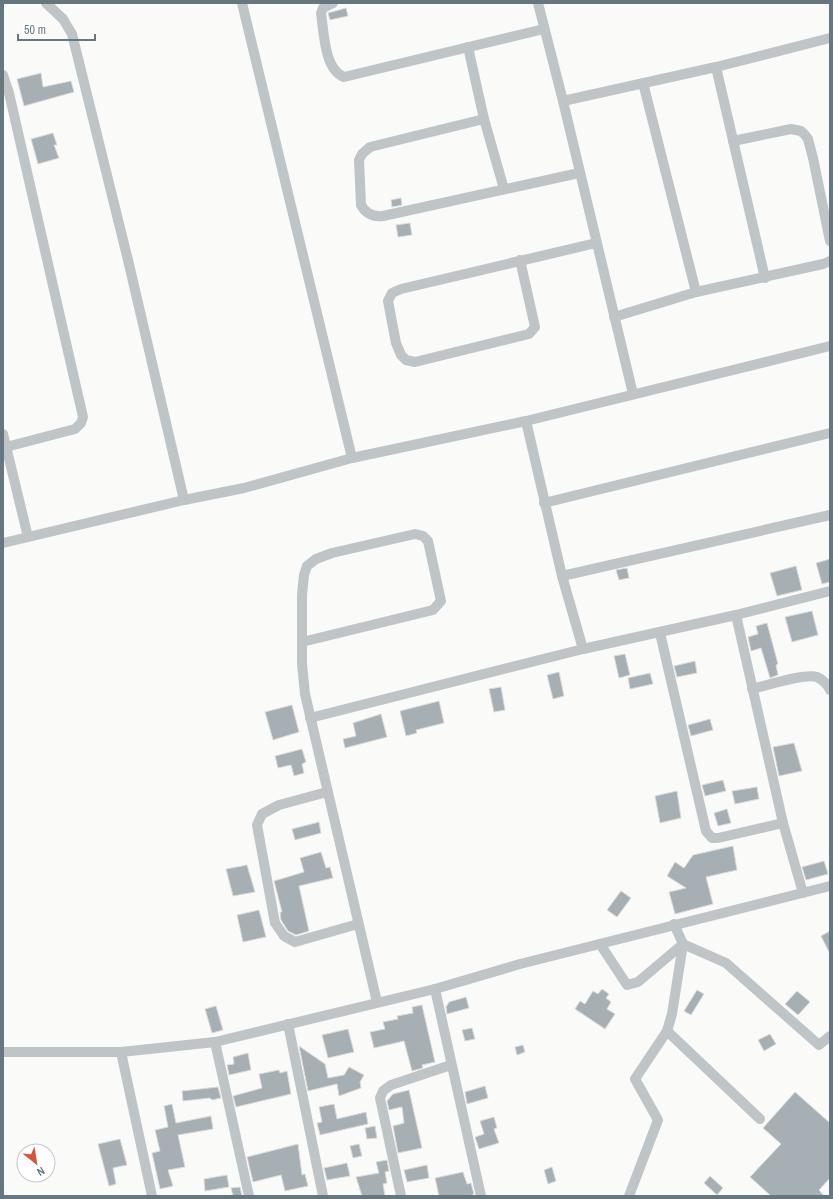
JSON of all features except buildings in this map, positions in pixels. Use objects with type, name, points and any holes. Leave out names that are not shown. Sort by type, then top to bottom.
[{"type":"street","points":[[46,3],[63,19],[72,34],[128,260],[184,500]]},
{"type":"street","points":[[242,3],[352,458]]},
{"type":"street","points":[[334,3],[322,8],[321,13],[332,66],[337,74],[344,77],[544,29]]},
{"type":"street","points":[[538,3],[633,394]]},
{"type":"street","points":[[563,101],[716,67],[830,38]]},
{"type":"street","points":[[468,47],[484,119],[504,189]]},
{"type":"street","points":[[716,67],[765,278]]},
{"type":"street","points":[[3,75],[9,93],[83,417],[81,424],[75,429],[6,447]]},
{"type":"street","points":[[643,83],[696,292]]},
{"type":"street","points":[[484,119],[370,147],[362,154],[359,160],[361,205],[364,210],[376,216],[383,216],[579,173]]},
{"type":"street","points":[[733,141],[791,129],[801,131],[805,135],[808,139],[813,158],[830,241]]},
{"type":"street","points":[[520,260],[535,327],[529,334],[415,362],[406,360],[401,355],[396,343],[388,301],[392,293],[401,289],[520,260],[596,243]]},
{"type":"street","points":[[614,316],[696,292],[765,278],[830,261]]},
{"type":"street","points":[[3,543],[184,500],[244,488],[352,458],[526,420],[830,346]]},
{"type":"street","points":[[526,420],[562,576],[583,649]]},
{"type":"street","points":[[544,503],[830,433]]},
{"type":"street","points":[[3,434],[28,537]]},
{"type":"street","points":[[562,576],[830,514]]},
{"type":"street","points":[[302,642],[433,610],[441,601],[428,541],[423,536],[416,534],[332,553],[316,558],[308,566],[304,575],[302,642],[304,694],[376,1002]]},
{"type":"street","points":[[310,718],[583,649],[736,615],[830,591]]},
{"type":"street","points":[[736,615],[784,823],[803,893]]},
{"type":"street","points":[[660,632],[706,831],[712,838],[718,838],[784,823]]},
{"type":"street","points":[[752,689],[807,676],[817,677],[828,686],[830,690]]},
{"type":"street","points":[[328,792],[279,805],[262,814],[257,825],[275,924],[284,936],[295,942],[358,924]]},
{"type":"street","points":[[3,1052],[121,1052],[216,1042],[376,1002],[435,989],[520,964],[674,924],[830,886]]},
{"type":"street","points":[[629,1196],[658,1120],[635,1078],[667,1031],[672,1014],[684,944],[674,924]]},
{"type":"street","points":[[600,944],[627,985],[638,982],[684,944]]},
{"type":"street","points":[[684,944],[726,963],[819,1045],[830,1036]]},
{"type":"street","points":[[435,989],[481,1196]]},
{"type":"street","points":[[288,1024],[323,1196]]},
{"type":"street","points":[[667,1031],[760,1120]]},
{"type":"street","points":[[216,1042],[249,1196]]},
{"type":"street","points":[[121,1052],[152,1196]]},
{"type":"street","points":[[401,1196],[380,1098],[383,1091],[391,1085],[451,1065]]}]
